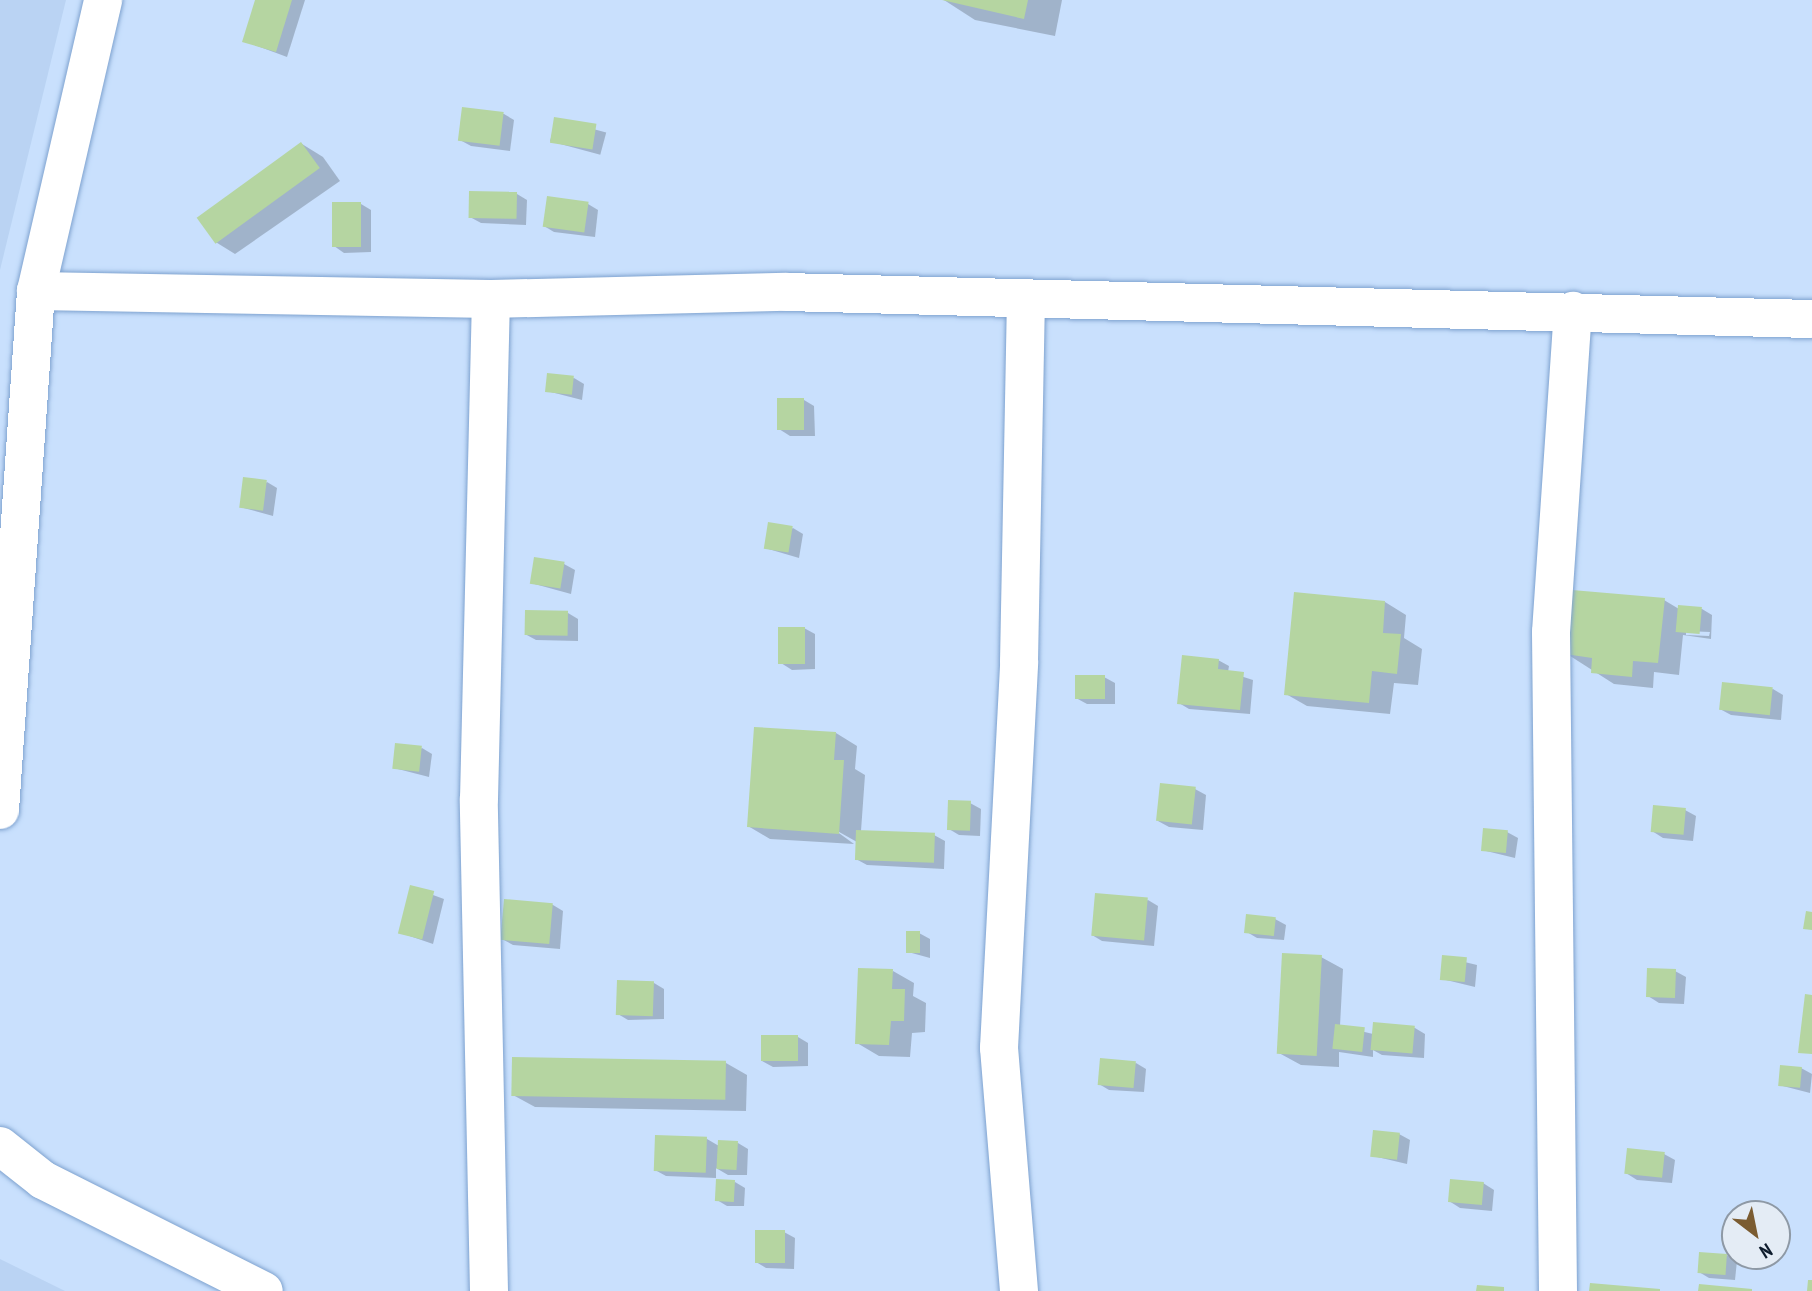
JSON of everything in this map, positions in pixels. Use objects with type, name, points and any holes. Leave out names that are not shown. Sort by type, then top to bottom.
[{"type":"street","points":[[0,810],[36,291],[103,0]]},
{"type":"street","points":[[36,291],[491,299],[786,292],[1812,319]]},
{"type":"street","points":[[489,1291],[479,799],[491,299]]},
{"type":"street","points":[[1019,1291],[999,1048],[1019,662],[1026,299]]},
{"type":"street","points":[[1558,1291],[1551,632],[1573,311]]},
{"type":"street","points":[[0,1146],[43,1180],[264,1291]]},
{"type":"shaded area","points":[[0,0],[66,0],[0,270]]},
{"type":"shaded area","points":[[0,1259],[65,1291],[0,1291]]},
{"type":"building","points":[[255,0],[292,0],[276,52],[242,42]]},
{"type":"building","points":[[942,0],[1028,0],[1024,19]]},
{"type":"building","points":[[462,107],[504,112],[500,146],[458,141]]},
{"type":"building","points":[[554,117],[596,124],[592,149],[550,143]]},
{"type":"building","points":[[301,142],[320,168],[215,244],[197,218]]},
{"type":"building","points":[[469,191],[517,192],[517,219],[469,218]]},
{"type":"building","points":[[547,196],[589,202],[584,233],[543,227]]},
{"type":"building","points":[[332,202],[361,202],[361,247],[332,247]]},
{"type":"building","points":[[547,373],[574,376],[572,395],[545,392]]},
{"type":"building","points":[[777,398],[804,398],[804,430],[777,430]]},
{"type":"building","points":[[243,477],[267,480],[263,511],[239,508]]},
{"type":"building","points":[[768,522],[793,526],[788,553],[764,549]]},
{"type":"building","points":[[534,557],[565,562],[560,589],[530,584]]},
{"type":"building","points":[[1572,590],[1665,598],[1658,663],[1633,661],[1632,677],[1591,673],[1592,658],[1565,654]]},
{"type":"building","points":[[1294,592],[1385,601],[1383,633],[1401,634],[1397,674],[1372,671],[1369,703],[1284,695]]},
{"type":"building","points":[[1678,605],[1702,607],[1700,634],[1676,632]]},
{"type":"building","points":[[525,610],[568,611],[568,636],[525,635]]},
{"type":"building","points":[[778,627],[805,627],[805,664],[778,664]]},
{"type":"building","points":[[1182,655],[1219,659],[1218,669],[1244,672],[1240,710],[1177,704]]},
{"type":"building","points":[[1075,675],[1105,675],[1105,699],[1075,699]]},
{"type":"building","points":[[1722,682],[1773,687],[1770,715],[1719,710]]},
{"type":"building","points":[[754,727],[836,732],[834,760],[844,760],[839,834],[747,827]]},
{"type":"building","points":[[395,743],[422,746],[419,772],[392,769]]},
{"type":"building","points":[[1160,783],[1196,787],[1192,825],[1156,821]]},
{"type":"building","points":[[948,800],[971,801],[970,831],[947,830]]},
{"type":"building","points":[[1653,805],[1686,808],[1684,835],[1651,832]]},
{"type":"building","points":[[1483,828],[1508,830],[1506,853],[1481,851]]},
{"type":"building","points":[[856,830],[935,833],[934,863],[855,860]]},
{"type":"building","points":[[410,885],[434,891],[422,940],[398,934]]},
{"type":"building","points":[[1095,893],[1148,898],[1144,940],[1091,936]]},
{"type":"building","points":[[504,899],[553,903],[549,944],[500,940]]},
{"type":"building","points":[[1806,911],[1812,912],[1812,930],[1803,929]]},
{"type":"building","points":[[1246,914],[1276,917],[1274,936],[1244,933]]},
{"type":"building","points":[[906,931],[920,931],[920,953],[906,953]]},
{"type":"building","points":[[1282,953],[1322,955],[1317,1056],[1277,1054]]},
{"type":"building","points":[[1442,955],[1467,957],[1465,982],[1440,980]]},
{"type":"building","points":[[858,968],[893,969],[892,989],[905,989],[904,1021],[891,1021],[889,1045],[855,1044]]},
{"type":"building","points":[[1647,968],[1676,969],[1675,998],[1646,997]]},
{"type":"building","points":[[617,980],[654,981],[653,1016],[616,1015]]},
{"type":"building","points":[[1805,994],[1812,995],[1812,1054],[1798,1053]]},
{"type":"building","points":[[1373,1022],[1415,1026],[1412,1054],[1371,1050]]},
{"type":"building","points":[[1335,1024],[1365,1027],[1362,1052],[1332,1049]]},
{"type":"building","points":[[761,1035],[798,1035],[798,1061],[761,1061]]},
{"type":"building","points":[[512,1057],[726,1061],[725,1100],[511,1096]]},
{"type":"building","points":[[1100,1058],[1136,1061],[1134,1088],[1098,1085]]},
{"type":"building","points":[[1780,1065],[1802,1067],[1800,1088],[1778,1086]]},
{"type":"building","points":[[1373,1130],[1400,1133],[1397,1160],[1370,1157]]},
{"type":"building","points":[[655,1135],[707,1137],[706,1173],[654,1171]]},
{"type":"building","points":[[718,1140],[738,1141],[736,1170],[716,1169]]},
{"type":"building","points":[[1627,1148],[1665,1152],[1662,1178],[1624,1174]]},
{"type":"building","points":[[716,1179],[735,1180],[734,1202],[715,1201]]},
{"type":"building","points":[[1450,1179],[1484,1182],[1482,1205],[1448,1202]]},
{"type":"building","points":[[755,1230],[785,1230],[785,1263],[755,1263]]},
{"type":"building","points":[[1699,1252],[1721,1254],[1721,1270],[1726,1270],[1725,1275],[1698,1273]]},
{"type":"building","points":[[1808,1280],[1812,1280],[1812,1291],[1807,1291]]},
{"type":"building","points":[[1590,1283],[1660,1289],[1660,1291],[1589,1291]]},
{"type":"building","points":[[1699,1284],[1752,1289],[1752,1291],[1698,1291]]},
{"type":"building","points":[[1477,1285],[1504,1287],[1504,1291],[1476,1291]]}]
